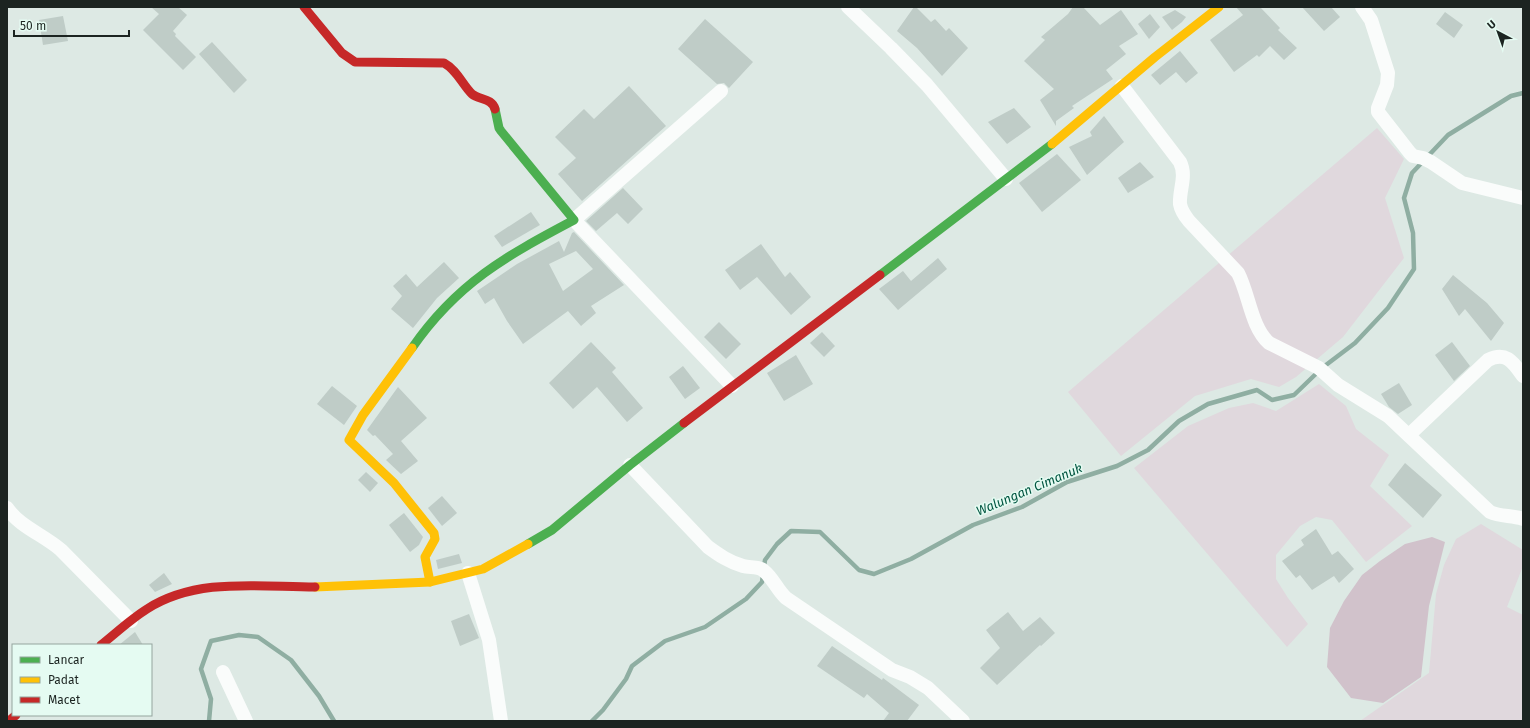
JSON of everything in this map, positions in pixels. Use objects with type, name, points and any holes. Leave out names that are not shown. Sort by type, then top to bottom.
[{"type":"street","points":[[304,7],[342,53],[349,59],[355,62],[448,64],[473,95],[492,102],[495,106],[499,128],[501,131],[574,220],[732,386]]},
{"type":"street","points":[[848,7],[922,80],[1006,179]]},
{"type":"street","points":[[102,644],[147,609],[170,597],[210,587],[237,585],[320,587],[430,582],[483,569],[552,530],[630,465],[732,386],[1057,140],[1155,58],[1202,12],[1219,7]]},
{"type":"street","points":[[1362,7],[1371,20],[1388,73],[1387,85],[1378,108],[1378,112],[1410,153],[1415,157],[1427,160],[1466,185],[1523,198]]},
{"type":"street","points":[[1122,86],[1180,162],[1183,172],[1180,203],[1183,213],[1238,273],[1243,283],[1260,334],[1269,343],[1319,368],[1338,385],[1388,416],[1490,512],[1523,519]]},
{"type":"street","points":[[430,582],[425,557],[435,539],[434,533],[394,483],[349,440],[364,415],[425,330],[453,298],[468,284],[525,246],[574,220],[721,91]]},
{"type":"street","points":[[1408,435],[1488,360],[1497,356],[1502,356],[1514,363],[1523,376]]},
{"type":"street","points":[[630,465],[708,547],[722,558],[744,566],[764,570],[779,592],[786,598],[892,670],[928,688],[963,721]]},
{"type":"street","points":[[7,508],[21,523],[51,541],[61,550],[131,621]]},
{"type":"street","points":[[468,573],[489,640],[502,721]]},
{"type":"street","points":[[223,672],[246,721]]},
{"type":"shaded area","points":[[1377,128],[1404,159],[1385,198],[1404,258],[1343,337],[1296,377],[1279,387],[1251,379],[1195,396],[1121,456],[1068,392]]},
{"type":"shaded area","points":[[1319,384],[1346,406],[1356,429],[1389,455],[1370,486],[1412,526],[1366,562],[1332,520],[1316,517],[1300,526],[1276,555],[1276,579],[1288,598],[1308,624],[1287,647],[1134,468],[1188,426],[1229,408],[1253,403],[1276,411]]},
{"type":"shaded area","points":[[1481,524],[1523,550],[1523,566],[1507,607],[1523,615],[1523,721],[1360,721],[1429,673],[1436,594],[1444,565],[1456,539]]},
{"type":"shaded area","points":[[1432,537],[1445,542],[1429,606],[1421,677],[1383,703],[1351,698],[1327,667],[1330,628],[1344,601],[1362,575],[1405,544]]},
{"type":"building","points":[[151,7],[178,7],[187,15],[173,31],[176,34],[175,36],[196,57],[183,70],[143,30],[159,14]]},
{"type":"building","points":[[914,7],[916,7],[931,22],[935,19],[946,31],[949,28],[968,48],[942,76],[917,48],[897,31]]},
{"type":"building","points":[[1073,7],[1083,7],[1100,25],[1121,10],[1138,34],[1119,46],[1126,54],[1106,70],[1113,79],[1072,106],[1074,108],[1056,121],[1056,126],[1040,100],[1054,89],[1024,61],[1045,40],[1041,37],[1068,14]]},
{"type":"building","points":[[1236,7],[1260,7],[1280,28],[1278,30],[1297,48],[1284,60],[1270,46],[1259,57],[1257,55],[1234,72],[1210,40],[1243,15]]},
{"type":"building","points":[[1302,7],[1331,7],[1340,17],[1324,31]]},
{"type":"building","points":[[1175,10],[1186,17],[1172,30],[1162,17]]},
{"type":"building","points":[[1445,12],[1463,25],[1454,38],[1436,24]]},
{"type":"building","points":[[1150,14],[1160,27],[1149,39],[1138,24]]},
{"type":"building","points":[[63,16],[68,41],[43,45],[39,20]]},
{"type":"building","points":[[705,19],[753,62],[729,88],[724,83],[717,84],[678,49]]},
{"type":"building","points":[[212,42],[247,80],[234,93],[199,54]]},
{"type":"building","points":[[1180,51],[1198,73],[1186,83],[1176,72],[1160,85],[1151,75]]},
{"type":"building","points":[[629,86],[666,126],[582,201],[558,174],[576,158],[555,137],[584,109],[594,119]]},
{"type":"building","points":[[1014,108],[1031,127],[1007,144],[988,122]]},
{"type":"building","points":[[1104,116],[1124,142],[1087,175],[1069,147],[1092,136],[1090,132]]},
{"type":"building","points":[[1057,154],[1081,180],[1042,212],[1019,183]]},
{"type":"building","points":[[1140,162],[1154,177],[1128,193],[1118,178]]},
{"type":"building","points":[[623,188],[643,209],[628,224],[617,213],[596,231],[586,221]]},
{"type":"building","points":[[531,212],[540,225],[502,247],[494,236]]},
{"type":"building","points":[[574,232],[624,285],[591,306],[596,313],[581,326],[568,311],[523,344],[507,321],[494,298],[485,304],[477,291],[517,264],[559,241],[564,252],[572,233]],"holes":[[[576,251],[593,269],[563,291],[549,264]]]},
{"type":"building","points":[[761,244],[785,277],[790,272],[811,297],[791,315],[757,277],[740,290],[725,270]]},
{"type":"building","points":[[938,258],[947,269],[898,310],[879,289],[903,271],[911,281]]},
{"type":"building","points":[[444,262],[459,278],[437,298],[413,328],[391,309],[402,296],[393,286],[406,274],[417,287]]},
{"type":"building","points":[[1453,275],[1487,303],[1504,323],[1491,341],[1465,309],[1459,316],[1442,289]]},
{"type":"building","points":[[719,322],[741,344],[726,359],[704,337]]},
{"type":"building","points":[[822,332],[835,346],[824,357],[810,343]]},
{"type":"building","points":[[591,342],[616,368],[612,372],[643,408],[627,422],[597,387],[573,409],[549,383]]},
{"type":"building","points":[[1452,342],[1470,366],[1454,381],[1435,355]]},
{"type":"building","points":[[796,355],[813,384],[784,401],[767,373]]},
{"type":"building","points":[[683,366],[700,388],[685,399],[669,377]]},
{"type":"building","points":[[1399,383],[1412,405],[1398,414],[1389,407],[1381,394]]},
{"type":"building","points":[[332,386],[357,406],[344,425],[317,404]]},
{"type":"building","points":[[398,387],[427,418],[401,441],[418,461],[401,474],[386,460],[393,454],[375,435],[373,436],[367,430]]},
{"type":"building","points":[[1405,463],[1442,495],[1423,518],[1388,485]]},
{"type":"building","points":[[366,472],[378,483],[370,492],[358,480]]},
{"type":"building","points":[[442,496],[457,513],[442,526],[428,508]]},
{"type":"building","points":[[404,513],[423,537],[419,545],[410,552],[389,525]]},
{"type":"building","points":[[1316,529],[1332,555],[1338,551],[1354,569],[1339,583],[1334,576],[1312,590],[1300,575],[1296,578],[1282,561],[1304,545],[1301,540]]},
{"type":"building","points":[[459,554],[462,563],[438,569],[436,560]]},
{"type":"building","points":[[164,573],[172,584],[155,592],[149,585]]},
{"type":"building","points":[[1008,612],[1023,631],[1040,617],[1055,633],[997,685],[980,668],[1000,648],[986,630]]},
{"type":"building","points":[[469,614],[479,638],[460,646],[451,621]]},
{"type":"building","points":[[135,632],[142,644],[120,644]]},
{"type":"building","points":[[832,646],[882,680],[883,678],[919,705],[907,721],[883,721],[889,713],[867,694],[864,698],[817,666]]},
{"type":"waterway","name":"Walungan Cimanuk","points":[[592,721],[603,710],[626,679],[632,666],[665,641],[705,627],[746,599],[762,582],[765,560],[777,544],[791,531],[820,532],[859,570],[874,574],[911,559],[973,525],[1022,507],[1067,482],[1117,466],[1148,450],[1179,421],[1208,404],[1257,390],[1272,400],[1294,395],[1322,368],[1355,343],[1388,308],[1414,269],[1413,233],[1404,198],[1412,173],[1448,135],[1511,96],[1523,93]]},
{"type":"waterway","name":"Walungan Cimanuk","points":[[209,721],[211,699],[201,669],[211,641],[239,635],[258,637],[291,660],[319,696],[334,721]]},
{"type":"traffic: fast","points":[[412,348],[429,325],[465,288],[505,259],[574,220],[501,131],[495,109]]},
{"type":"traffic: fast","points":[[880,275],[1052,144]]},
{"type":"traffic: fast","points":[[528,544],[552,530],[630,465],[684,423]]},
{"type":"traffic: slow","points":[[1052,144],[1155,57],[1219,7]]},
{"type":"traffic: slow","points":[[412,348],[363,415],[349,440],[394,483],[434,533],[435,539],[425,557],[430,582]]},
{"type":"traffic: slow","points":[[315,587],[430,582],[483,569],[528,544]]},
{"type":"traffic: jam","points":[[304,7],[342,53],[355,62],[444,63],[456,73],[472,94],[488,101],[495,109]]},
{"type":"traffic: jam","points":[[684,423],[880,275]]},
{"type":"traffic: jam","points":[[102,644],[147,609],[166,599],[186,592],[229,586],[315,587]]},
{"type":"traffic: jam","points":[[9,721],[15,716]]}]
